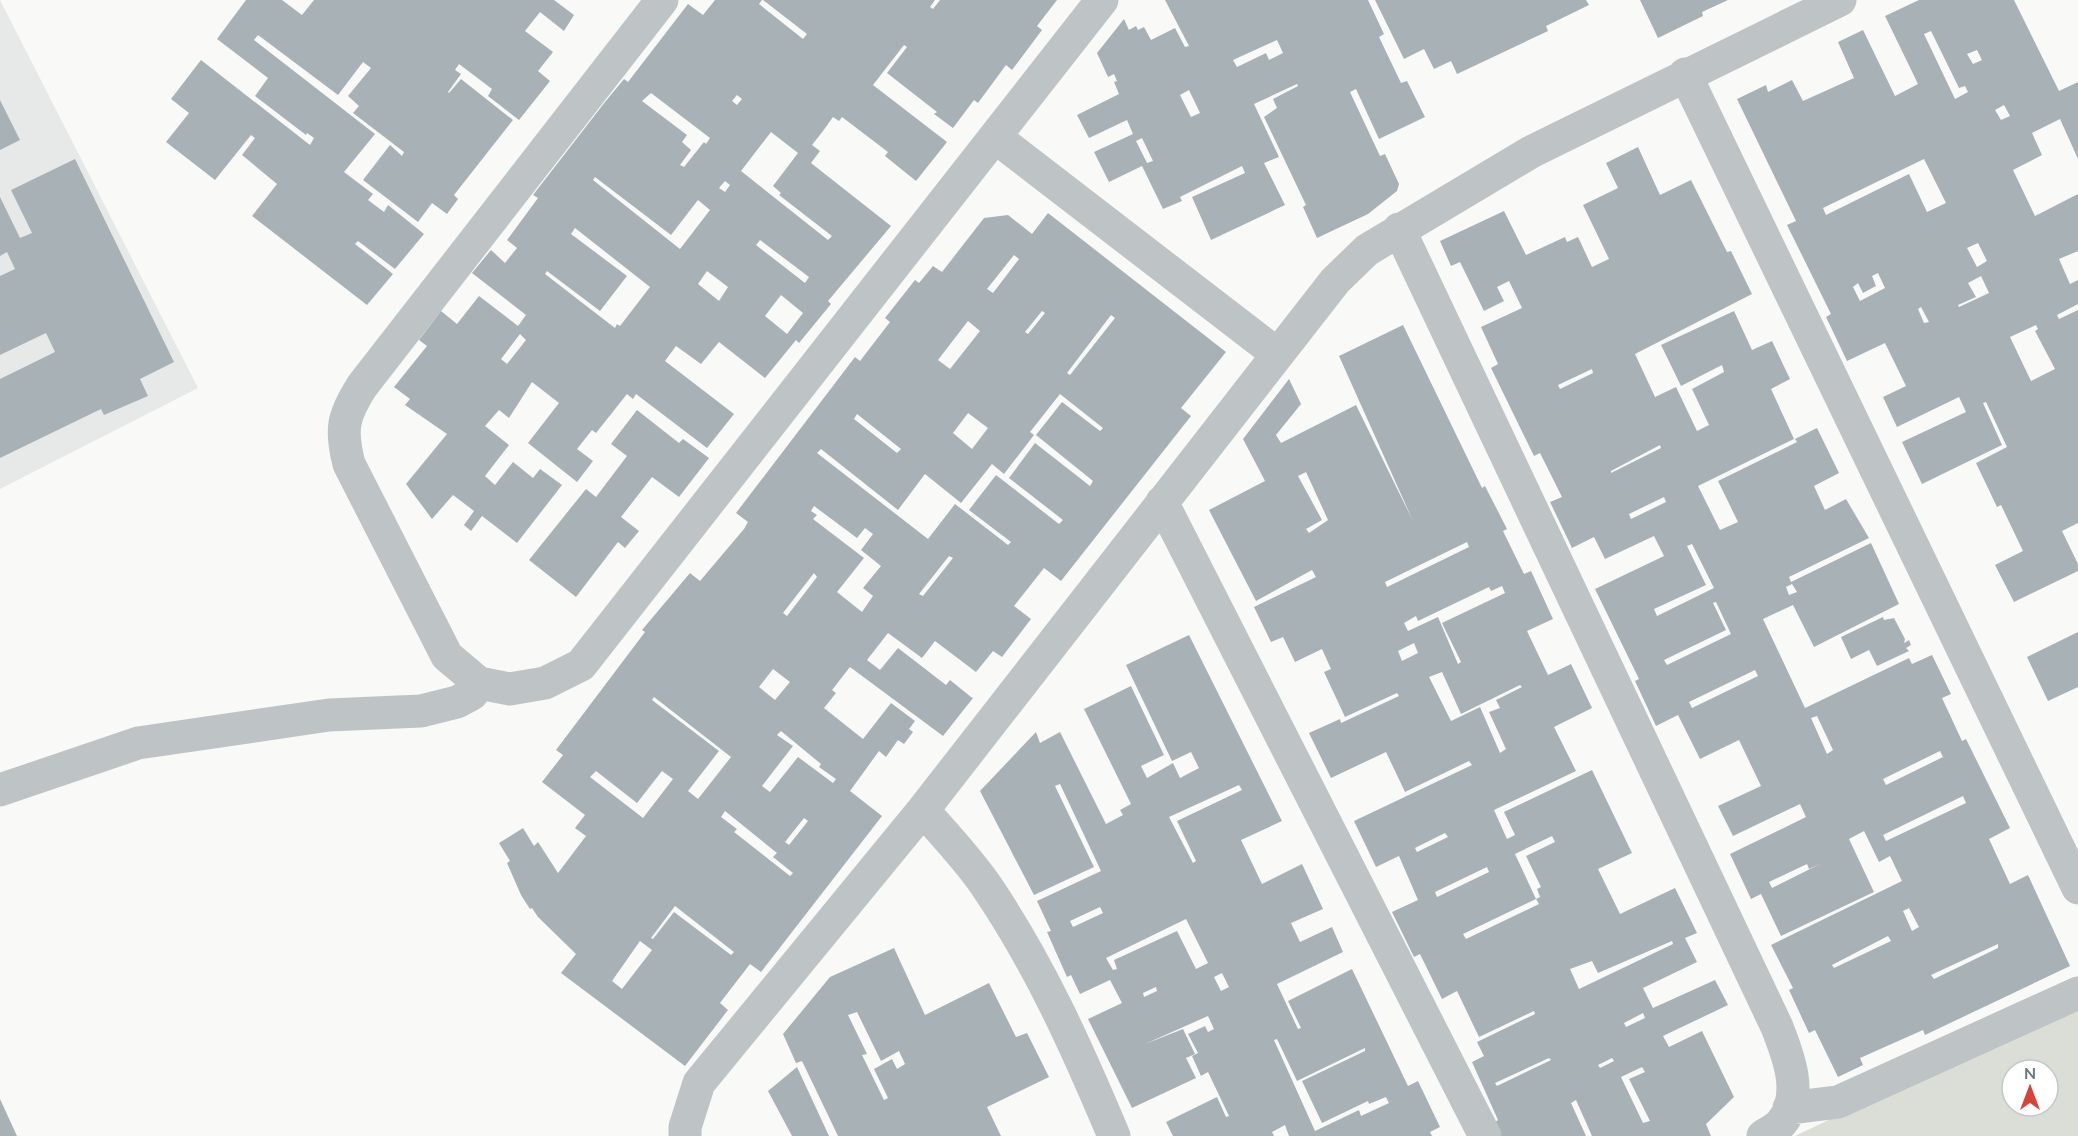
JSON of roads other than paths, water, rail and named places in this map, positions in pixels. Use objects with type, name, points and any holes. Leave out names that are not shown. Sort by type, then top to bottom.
[{"type":"street","points":[[662,0],[362,386],[348,408],[344,423],[344,443],[349,464],[447,656],[479,683],[510,689],[545,683],[581,665],[1102,0]]},
{"type":"street","points":[[685,1136],[685,1127],[699,1083],[923,810],[1335,281],[1367,250],[1531,152],[1685,74],[1840,0]]},
{"type":"street","points":[[1685,74],[2078,888]]},
{"type":"street","points":[[995,137],[1277,354]]},
{"type":"street","points":[[1399,229],[1777,1027],[1789,1058],[1793,1093],[1782,1123],[1763,1136]]},
{"type":"street","points":[[1162,502],[1485,1136]]},
{"type":"street","points":[[0,790],[138,743],[328,715],[421,711],[457,702],[472,693],[479,683]]},
{"type":"street","points":[[923,810],[984,881],[1023,941],[1047,984],[1114,1136]]},
{"type":"street","points":[[1789,1108],[1838,1102],[2078,993]]}]
